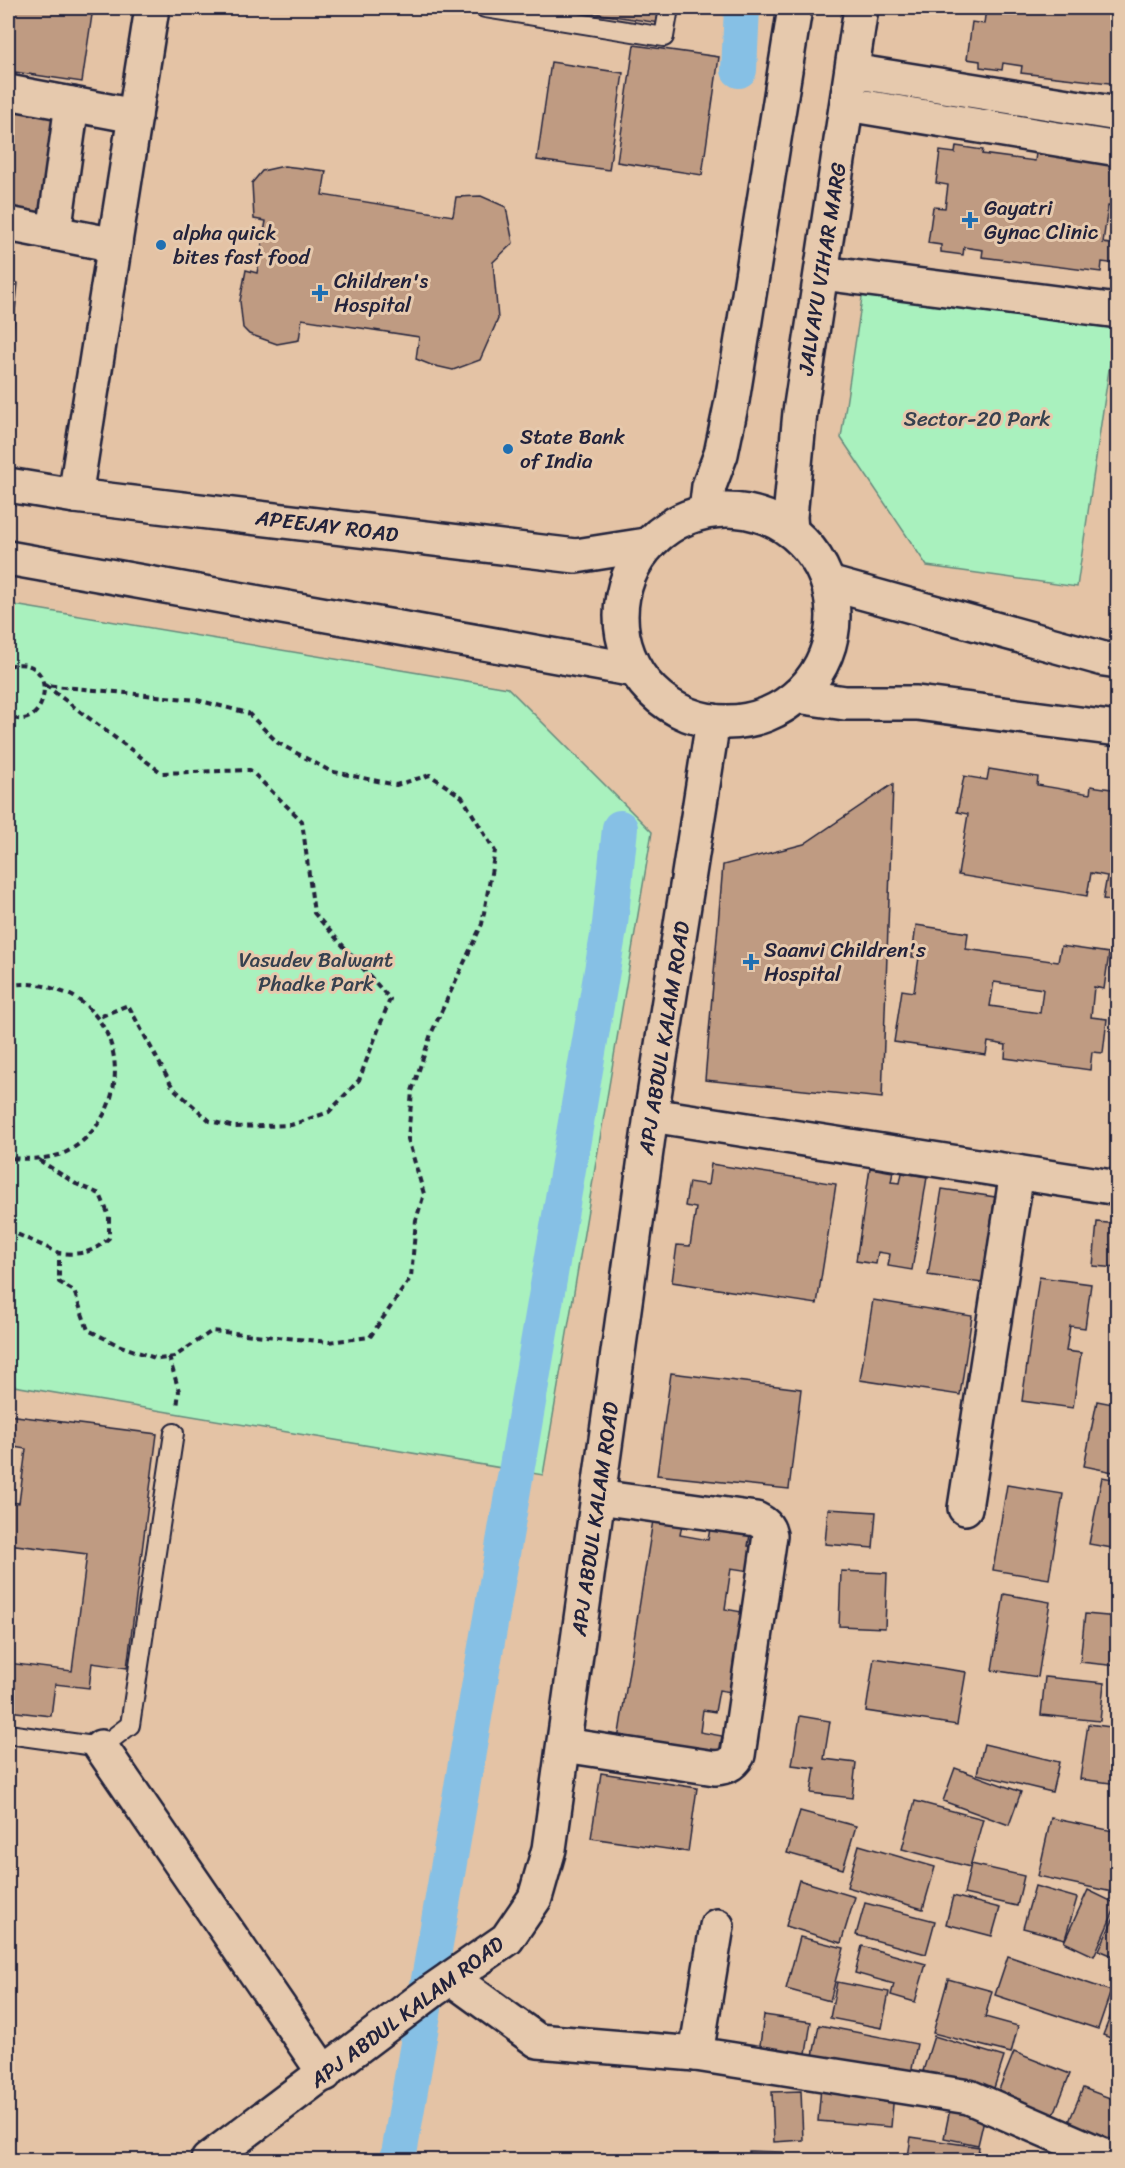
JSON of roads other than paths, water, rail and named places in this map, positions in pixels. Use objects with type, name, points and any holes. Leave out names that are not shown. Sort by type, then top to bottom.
[{"type":"street","points":[[75,496],[152,8]]},
{"type":"street","points":[[706,511],[709,486],[721,454],[732,401],[795,8]]},
{"type":"street","name":"JALVAYU VIHAR MARG","points":[[791,530],[790,517],[801,412],[861,8]]},
{"type":"street","points":[[852,71],[1118,114]]},
{"type":"street","points":[[8,92],[135,116]]},
{"type":"street","points":[[54,233],[72,104]]},
{"type":"street","points":[[847,104],[1118,149]]},
{"type":"street","points":[[8,224],[54,233],[113,255]]},
{"type":"street","points":[[8,246],[113,255]]},
{"type":"street","points":[[822,273],[1118,311]]},
{"type":"street","name":"APEEJAY ROAD","points":[[8,485],[75,496],[576,556],[646,545]]},
{"type":"street","points":[[736,510],[765,516],[791,530],[807,545],[820,563],[828,583],[834,613],[830,644],[818,672],[797,696],[771,712],[743,721],[713,721],[682,713],[655,695],[635,670],[622,640],[620,606],[628,574],[646,545],[673,523],[706,511],[736,510]]},
{"type":"street","points":[[8,558],[635,670]]},
{"type":"street","points":[[828,583],[1118,661]]},
{"type":"street","points":[[797,696],[845,703],[917,703],[1118,729]]},
{"type":"street","name":"APJ ABDUL KALAM ROAD","points":[[208,2160],[433,1991],[507,1939],[535,1898],[549,1849],[651,1114],[713,721]]},
{"type":"street","points":[[651,1114],[1118,1188]]},
{"type":"street","points":[[965,1508],[1017,1172]]},
{"type":"street","points":[[564,1745],[715,1768],[734,1763],[738,1755],[770,1535],[769,1528],[756,1519],[598,1497]]},
{"type":"street","points":[[101,1747],[325,2074]]},
{"type":"street","points":[[696,2054],[717,1926]]},
{"type":"street","points":[[433,1991],[538,2041],[696,2054],[969,2097],[1114,2160]]},
{"type":"lane","points":[[485,8],[664,37],[669,8]]},
{"type":"lane","points":[[8,1734],[101,1747],[130,1725],[174,1433]]},
{"type":"waterway","points":[[739,70],[742,8]]},
{"type":"waterway","points":[[398,2160],[610,924],[620,828]]},
{"type":"place","name":"Gayatri Gynac Clinic","points":[[970,220]]},
{"type":"place","name":"alpha quick bites fast food","points":[[161,245]]},
{"type":"place","name":"Children's Hospital","points":[[320,293]]},
{"type":"place","name":"State Bank of India","points":[[508,449]]},
{"type":"place","name":"Saanvi Children's Hospital","points":[[751,962]]},
{"type":"park label","name":"Sector-20 Park","points":[[977,419]]},
{"type":"park label","name":"Vasudev Balwant Phadke Park","points":[[316,972]]}]
